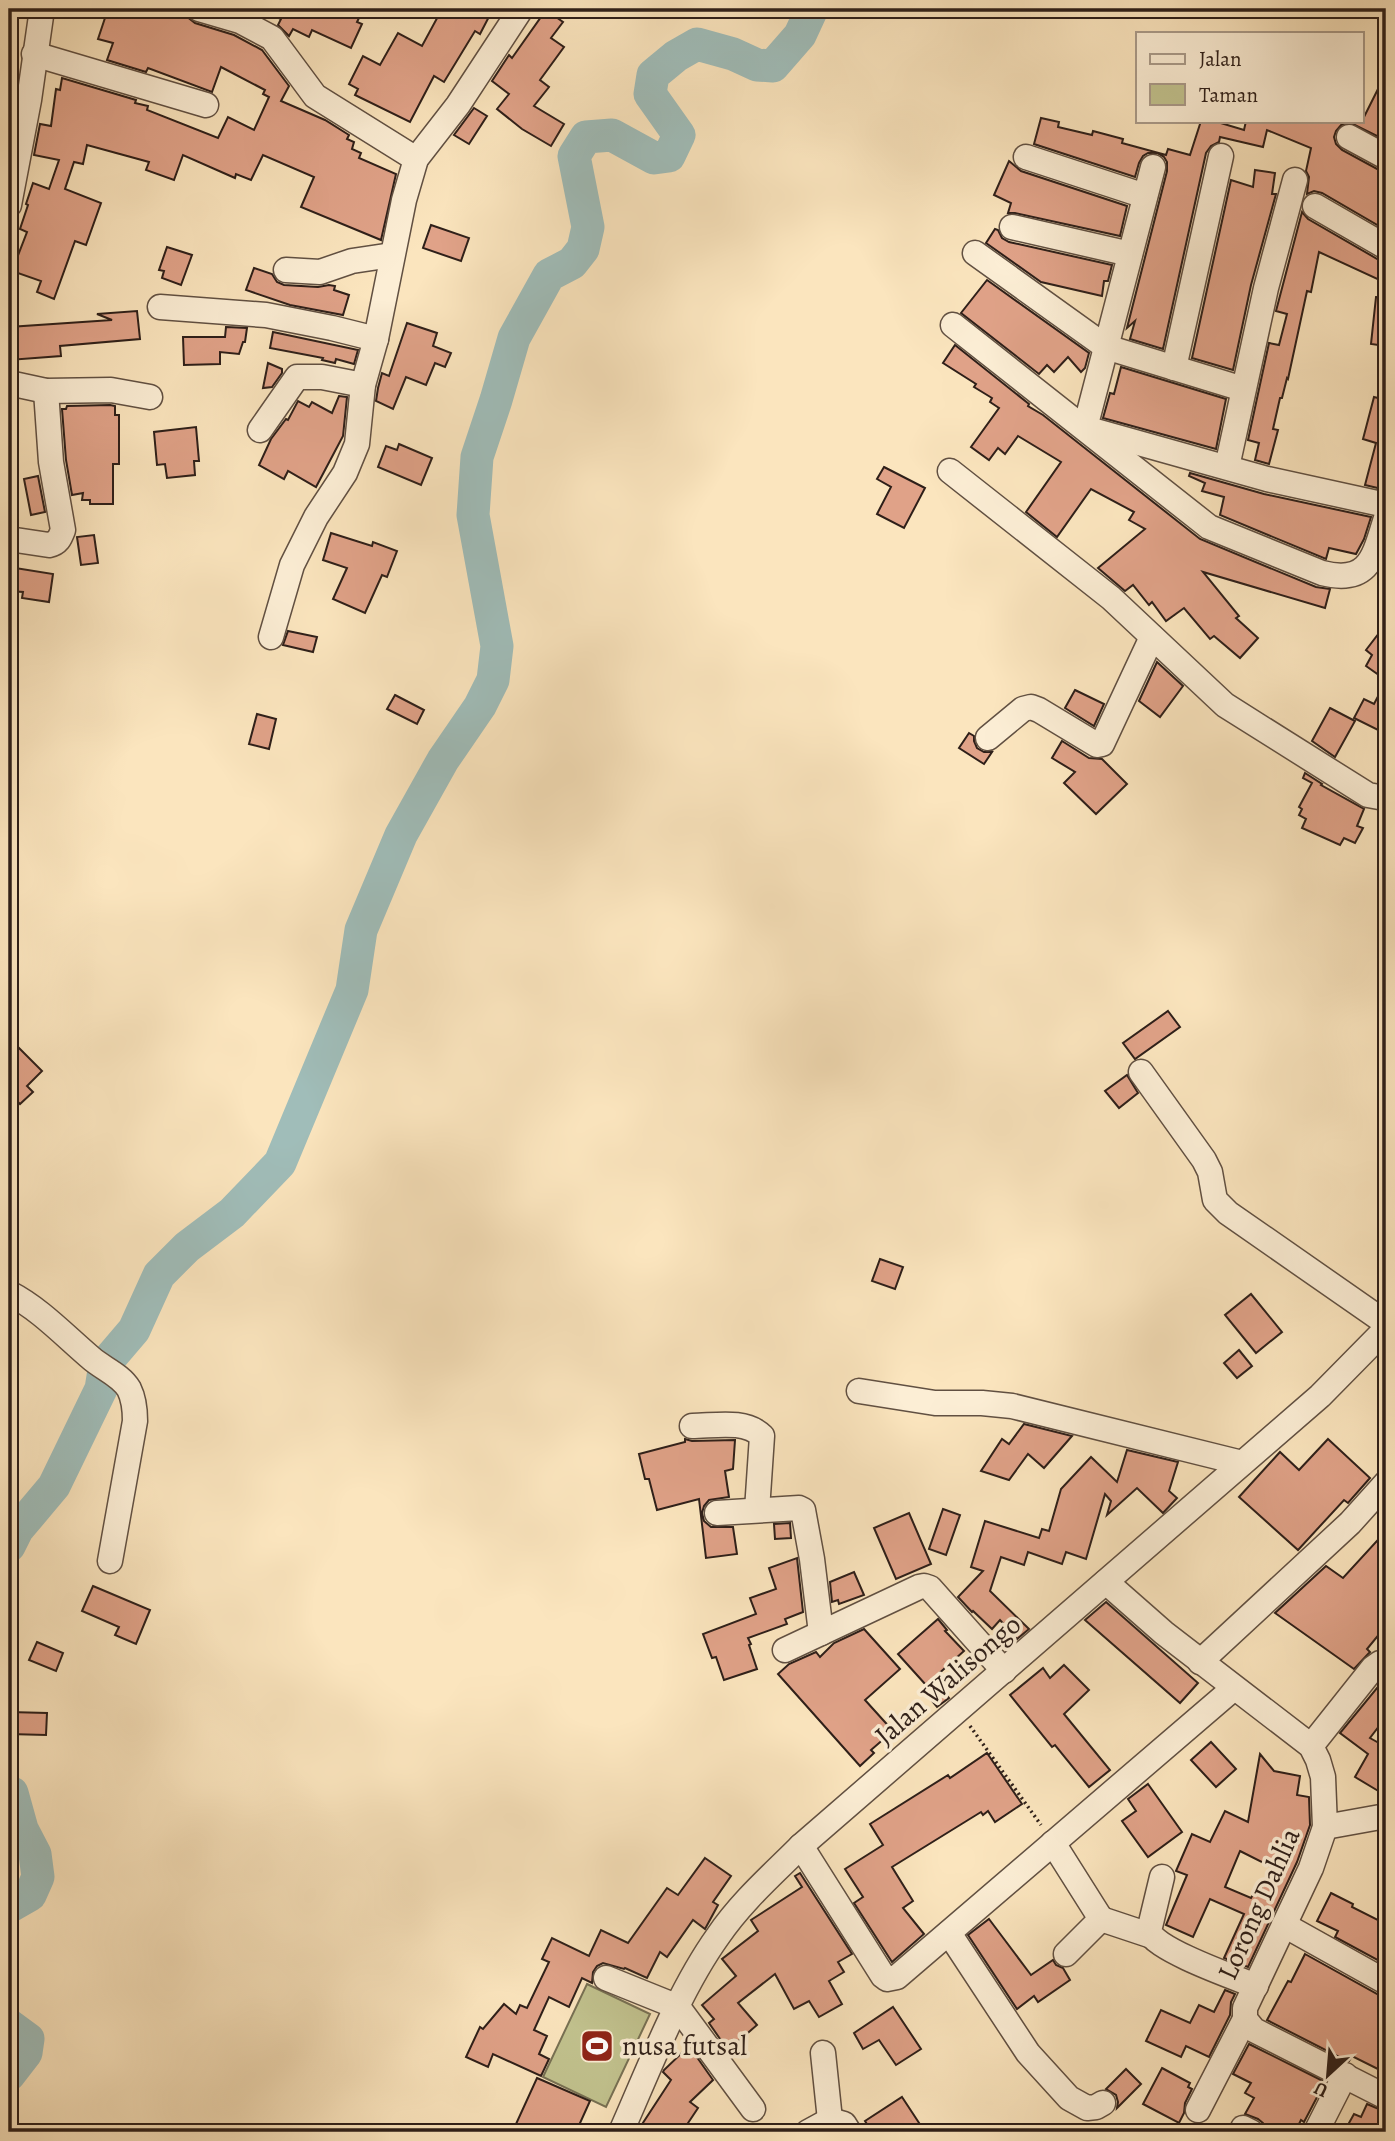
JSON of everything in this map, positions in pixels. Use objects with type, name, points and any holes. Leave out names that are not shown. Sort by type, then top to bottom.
[{"type":"street","points":[[9,205],[29,100],[42,9]]},
{"type":"street","points":[[199,9],[240,21],[272,38],[315,96],[415,159]]},
{"type":"street","points":[[271,637],[292,565],[316,517],[345,473],[357,444],[363,385],[376,339],[392,255],[415,159],[458,105],[521,9]]},
{"type":"street","points":[[34,54],[206,105]]},
{"type":"street","points":[[1349,137],[1386,157]]},
{"type":"street","points":[[1174,368],[1222,156]]},
{"type":"street","points":[[1026,157],[1145,196]]},
{"type":"street","points":[[1085,428],[1153,167]]},
{"type":"street","points":[[1227,467],[1266,288],[1295,180]]},
{"type":"street","points":[[1315,206],[1386,247]]},
{"type":"street","points":[[1012,227],[1130,254]]},
{"type":"street","points":[[975,253],[1106,347],[1243,389]]},
{"type":"street","points":[[286,270],[320,272],[352,261],[392,255]]},
{"type":"street","points":[[160,307],[266,315],[376,339]]},
{"type":"street","points":[[953,325],[1209,527],[1338,577],[1353,576],[1365,568],[1375,553],[1386,518]]},
{"type":"street","points":[[260,430],[297,377],[322,377],[363,385]]},
{"type":"street","points":[[9,383],[46,391],[111,390],[149,397]]},
{"type":"street","points":[[9,539],[55,544],[62,530],[51,462],[46,391]]},
{"type":"street","points":[[1085,428],[1267,479],[1386,505]]},
{"type":"street","points":[[950,471],[1111,598],[1225,705],[1368,795],[1379,797],[1386,794]]},
{"type":"street","points":[[988,738],[1023,709],[1031,707],[1097,745],[1102,744],[1152,637]]},
{"type":"street","points":[[1141,1072],[1204,1160],[1210,1172],[1217,1203],[1386,1323]]},
{"type":"street","points":[[9,1293],[44,1315],[91,1359],[114,1374],[128,1387],[133,1400],[135,1421],[110,1562]]},
{"type":"street","name":"Jalan Walisongo","points":[[621,2132],[678,2007],[716,1937],[757,1889],[801,1846],[1320,1396],[1386,1329]]},
{"type":"street","points":[[859,1391],[935,1403],[1012,1406],[1241,1463]]},
{"type":"street","points":[[692,1426],[743,1426],[762,1436],[757,1510]]},
{"type":"street","points":[[1200,1662],[1350,1523],[1386,1483]]},
{"type":"street","points":[[717,1513],[799,1508],[803,1510],[821,1633]]},
{"type":"street","points":[[1106,1582],[1200,1662],[1311,1746],[1373,1668],[1386,1662]]},
{"type":"street","points":[[785,1650],[926,1586],[1004,1671]]},
{"type":"street","points":[[801,1846],[883,1976],[887,1979],[897,1977],[1234,1688]]},
{"type":"street","name":"Lorong Dahlia","points":[[1311,1746],[1323,1777],[1325,1827],[1311,1868],[1245,2008],[1245,2019],[1254,2030],[1386,2097]]},
{"type":"street","points":[[1325,1827],[1386,1816]]},
{"type":"street","points":[[1053,1843],[1101,1919],[1149,1935],[1189,1959],[1256,1986]]},
{"type":"street","points":[[1149,1935],[1162,1877]]},
{"type":"street","points":[[1066,1954],[1101,1919]]},
{"type":"street","points":[[1284,1924],[1386,1982]]},
{"type":"street","points":[[949,1933],[1028,2053],[1069,2098],[1087,2108],[1103,2103]]},
{"type":"street","points":[[606,1978],[678,2007],[753,2109]]},
{"type":"street","points":[[1198,2110],[1245,2019]]},
{"type":"street","points":[[808,2132],[840,2126],[823,2053]]},
{"type":"street","points":[[1316,2132],[1345,2075]]},
{"type":"path","points":[[958,1710],[1053,1843]]},
{"type":"green space","name":"nusa futsal","points":[[587,1984],[650,2014],[606,2107],[543,2077]]},
{"type":"building","points":[[116,9],[142,9],[169,17],[171,10],[195,23],[234,35],[262,50],[289,86],[281,101],[325,120],[349,135],[347,139],[354,142],[352,149],[361,153],[359,158],[396,174],[381,240],[301,207],[314,177],[263,155],[251,180],[236,174],[235,178],[183,155],[174,180],[146,170],[149,162],[87,145],[83,164],[74,162],[65,189],[101,203],[86,245],[75,241],[54,299],[37,292],[41,281],[12,271],[27,232],[20,229],[33,183],[49,189],[59,160],[34,155],[40,124],[51,126],[56,89],[60,90],[62,78],[136,100],[135,103],[148,106],[147,110],[218,138],[228,117],[254,130],[269,97],[263,94],[265,90],[221,67],[212,92],[148,68],[146,72],[107,60],[113,43],[98,39],[107,12],[114,14]]},
{"type":"building","points":[[259,9],[339,9],[359,18],[357,22],[362,24],[351,48],[312,30],[309,37],[293,29],[289,36],[278,25],[281,19]]},
{"type":"building","points":[[442,9],[493,9],[480,34],[475,31],[444,82],[434,76],[410,122],[355,95],[358,89],[349,84],[363,56],[380,65],[398,33],[422,46]]},
{"type":"building","points":[[546,10],[563,22],[551,38],[564,47],[540,80],[549,87],[534,106],[564,124],[551,146],[522,129],[497,109],[509,94],[492,81],[509,55],[512,58]]},
{"type":"building","points":[[1386,73],[1386,133],[1383,139],[1349,122],[1364,122]]},
{"type":"building","points":[[474,108],[487,116],[469,144],[454,135]]},
{"type":"building","points":[[1041,118],[1059,122],[1058,127],[1092,135],[1093,131],[1123,139],[1122,143],[1166,155],[1168,149],[1190,155],[1201,122],[1217,122],[1244,130],[1246,122],[1349,122],[1336,131],[1336,144],[1342,150],[1386,172],[1386,230],[1322,193],[1314,191],[1307,194],[1309,177],[1306,171],[1311,148],[1267,130],[1263,147],[1220,137],[1219,142],[1211,146],[1206,153],[1163,349],[1130,339],[1135,321],[1127,328],[1167,171],[1167,162],[1157,153],[1148,153],[1139,163],[1135,177],[1034,144]]},
{"type":"building","points":[[1009,161],[1021,171],[1127,206],[1120,236],[1008,213],[1011,203],[994,195]]},
{"type":"building","points":[[1255,170],[1275,173],[1272,194],[1276,194],[1251,285],[1233,370],[1192,358],[1231,180],[1253,187]]},
{"type":"building","points":[[1302,212],[1308,219],[1386,262],[1386,283],[1319,252],[1311,292],[1307,291],[1288,379],[1280,398],[1273,429],[1278,430],[1269,464],[1255,460],[1259,443],[1248,440],[1269,343],[1279,345],[1287,314],[1276,311]]},
{"type":"building","points":[[431,225],[469,238],[461,261],[423,248]]},
{"type":"building","points":[[995,229],[1009,242],[1112,265],[1108,281],[1104,281],[1102,296],[1041,282],[986,243]]},
{"type":"building","points":[[167,247],[192,255],[181,285],[162,278],[164,271],[159,270]]},
{"type":"building","points":[[254,268],[272,274],[277,282],[284,285],[335,286],[334,290],[349,295],[343,315],[290,305],[246,290]]},
{"type":"building","points":[[987,280],[1089,353],[1085,368],[1081,372],[1068,357],[1054,372],[1047,365],[1039,374],[961,313]]},
{"type":"building","points":[[1376,297],[1386,298],[1386,346],[1371,344]]},
{"type":"building","points":[[137,311],[140,339],[60,346],[61,356],[9,360],[9,327],[112,320],[97,314]]},
{"type":"building","points":[[407,323],[437,333],[433,346],[451,353],[445,367],[435,363],[426,385],[406,377],[393,409],[376,401],[378,388],[382,373],[389,376]]},
{"type":"building","points":[[226,327],[247,328],[245,342],[239,354],[220,352],[220,364],[184,365],[183,337],[225,337]]},
{"type":"building","points":[[273,332],[358,350],[354,364],[336,359],[335,363],[322,360],[323,358],[270,348]]},
{"type":"building","points":[[955,345],[1029,404],[1028,406],[1200,539],[1316,587],[1330,589],[1325,608],[1203,572],[1239,616],[1236,618],[1258,638],[1240,658],[1214,636],[1210,639],[1184,608],[1166,621],[1152,602],[1149,605],[1133,585],[1125,591],[1098,568],[1145,529],[1129,520],[1134,512],[1091,489],[1057,537],[1026,512],[1061,462],[1018,436],[1005,454],[998,448],[989,460],[971,447],[999,408],[990,402],[992,398],[974,387],[976,384],[943,363]]},
{"type":"building","points":[[268,363],[282,369],[282,373],[272,387],[263,388]]},
{"type":"building","points":[[1121,367],[1226,399],[1216,449],[1103,418],[1110,393],[1114,394]]},
{"type":"building","points":[[339,396],[347,397],[343,436],[316,487],[288,471],[284,479],[259,465],[271,439],[286,419],[288,420],[298,401],[309,407],[312,402],[332,413]]},
{"type":"building","points":[[1374,397],[1386,400],[1386,490],[1365,485],[1376,443],[1363,439]]},
{"type":"building","points":[[67,406],[115,406],[115,415],[119,415],[119,464],[113,464],[113,504],[90,504],[90,500],[82,500],[83,493],[72,495],[62,409]]},
{"type":"building","points":[[196,427],[199,461],[194,461],[195,475],[167,478],[165,464],[157,465],[154,432]]},
{"type":"building","points":[[399,444],[432,458],[421,485],[378,467],[386,446],[397,450]]},
{"type":"building","points":[[884,467],[925,488],[904,528],[877,514],[891,487],[877,479]]},
{"type":"building","points":[[1190,473],[1264,494],[1371,517],[1356,554],[1329,548],[1326,559],[1220,515],[1224,497],[1202,491],[1205,483],[1189,476]]},
{"type":"building","points":[[38,476],[45,512],[31,515],[24,479]]},
{"type":"building","points":[[331,533],[372,546],[373,542],[397,551],[387,577],[382,575],[365,613],[333,599],[347,568],[323,560]]},
{"type":"building","points":[[94,535],[98,563],[81,565],[77,537]]},
{"type":"building","points":[[9,567],[53,574],[49,602],[22,598],[23,592],[9,591]]},
{"type":"building","points":[[1386,624],[1386,680],[1366,666],[1372,655],[1366,650]]},
{"type":"building","points":[[288,631],[317,637],[313,652],[283,645]]},
{"type":"building","points":[[1157,662],[1183,686],[1160,717],[1139,701]]},
{"type":"building","points":[[1386,681],[1386,734],[1354,718],[1364,699],[1374,704]]},
{"type":"building","points":[[1075,690],[1104,704],[1094,726],[1065,708]]},
{"type":"building","points":[[395,695],[424,710],[417,724],[387,709]]},
{"type":"building","points":[[1330,708],[1355,721],[1335,757],[1312,741]]},
{"type":"building","points":[[257,714],[276,719],[269,749],[249,744]]},
{"type":"building","points":[[969,733],[974,736],[977,748],[992,752],[984,764],[959,748]]},
{"type":"building","points":[[1062,741],[1089,758],[1102,759],[1127,784],[1096,814],[1064,783],[1075,772],[1052,758]]},
{"type":"building","points":[[1305,773],[1364,809],[1357,826],[1363,828],[1355,843],[1344,838],[1340,845],[1302,828],[1306,819],[1299,815],[1302,809],[1299,807],[1312,783],[1303,778]]},
{"type":"building","points":[[1168,1011],[1180,1027],[1135,1059],[1123,1043]]},
{"type":"building","points":[[9,1038],[42,1071],[27,1086],[33,1092],[20,1104],[9,1093]]},
{"type":"building","points":[[1127,1075],[1138,1093],[1119,1108],[1105,1091]]},
{"type":"building","points":[[880,1259],[903,1267],[895,1289],[872,1281]]},
{"type":"building","points":[[1251,1294],[1282,1332],[1256,1353],[1225,1315]]},
{"type":"building","points":[[1239,1350],[1252,1366],[1237,1378],[1224,1363]]},
{"type":"building","points":[[1024,1424],[1072,1436],[1044,1468],[1028,1454],[1009,1480],[981,1471],[1002,1439],[1009,1444]]},
{"type":"building","points":[[685,1439],[735,1440],[733,1469],[725,1471],[729,1497],[709,1500],[702,1513],[704,1521],[711,1527],[733,1527],[737,1554],[706,1558],[699,1499],[657,1510],[639,1454],[685,1442]]},
{"type":"building","points":[[1328,1439],[1370,1478],[1348,1503],[1344,1500],[1298,1550],[1239,1497],[1280,1452],[1299,1470]]},
{"type":"building","points":[[1127,1450],[1178,1462],[1169,1491],[1177,1498],[1163,1513],[1137,1488],[1107,1515],[1111,1501],[1105,1494],[1086,1559],[1066,1552],[1062,1564],[1028,1552],[1024,1565],[1001,1557],[990,1591],[1029,1629],[1017,1639],[1000,1620],[992,1629],[972,1612],[958,1597],[983,1571],[971,1567],[985,1521],[1039,1538],[1042,1529],[1049,1531],[1061,1489],[1091,1457],[1117,1482]]},
{"type":"building","points":[[943,1509],[960,1515],[946,1555],[929,1549]]},
{"type":"building","points":[[909,1513],[931,1564],[896,1579],[874,1528]]},
{"type":"building","points":[[790,1523],[791,1538],[775,1539],[774,1524]]},
{"type":"building","points":[[1386,1531],[1386,1626],[1367,1649],[1370,1652],[1354,1669],[1275,1613],[1326,1566],[1343,1578]]},
{"type":"building","points":[[797,1558],[803,1612],[785,1619],[787,1624],[748,1638],[757,1669],[724,1680],[716,1657],[712,1658],[703,1634],[756,1614],[750,1598],[776,1589],[769,1568]]},
{"type":"building","points":[[854,1572],[864,1595],[839,1604],[838,1600],[832,1602],[830,1582]]},
{"type":"building","points":[[93,1586],[150,1610],[136,1644],[115,1635],[119,1627],[82,1611]]},
{"type":"building","points":[[1106,1602],[1198,1683],[1180,1703],[1085,1620]]},
{"type":"building","points":[[938,1619],[947,1630],[945,1631],[964,1651],[926,1685],[898,1654]]},
{"type":"building","points":[[864,1629],[900,1669],[865,1700],[893,1731],[871,1750],[874,1753],[860,1766],[778,1674],[789,1664],[816,1652],[820,1657],[834,1643]]},
{"type":"building","points":[[37,1642],[63,1653],[56,1671],[29,1660]]},
{"type":"building","points":[[1064,1665],[1089,1690],[1064,1714],[1110,1770],[1089,1787],[1010,1695],[1043,1668],[1050,1678]]},
{"type":"building","points":[[1386,1677],[1386,1717],[1370,1738],[1386,1747],[1386,1782],[1380,1792],[1355,1777],[1368,1754],[1340,1733]]},
{"type":"building","points":[[934,1679],[949,1698],[937,1707],[922,1689]]},
{"type":"building","points":[[9,1712],[47,1713],[46,1735],[9,1734]]},
{"type":"building","points":[[1211,1742],[1236,1769],[1216,1787],[1191,1760]]},
{"type":"building","points":[[987,1753],[1022,1804],[995,1822],[988,1811],[983,1815],[981,1812],[892,1867],[913,1901],[903,1908],[924,1934],[892,1962],[854,1903],[863,1897],[845,1869],[883,1845],[870,1824],[948,1775],[950,1778]]},
{"type":"building","points":[[1260,1754],[1274,1771],[1300,1776],[1297,1795],[1309,1797],[1310,1825],[1297,1862],[1248,1967],[1224,1958],[1244,1914],[1210,1899],[1193,1937],[1166,1925],[1187,1875],[1176,1871],[1192,1834],[1210,1842],[1225,1811],[1248,1822]],"holes":[[[1240,1851],[1272,1867],[1259,1893],[1255,1891],[1251,1898],[1225,1887]]]},
{"type":"building","points":[[1148,1784],[1182,1832],[1148,1857],[1122,1821],[1136,1811],[1128,1799]]},
{"type":"building","points":[[705,1858],[731,1876],[713,1902],[718,1905],[705,1929],[693,1920],[667,1957],[660,1952],[647,1978],[625,1968],[603,1963],[593,1972],[592,1983],[582,1978],[569,2007],[549,1997],[534,2030],[547,2036],[539,2054],[549,2059],[541,2076],[493,2054],[488,2067],[466,2057],[480,2027],[483,2029],[504,2004],[516,2014],[520,2005],[527,2008],[549,1962],[542,1959],[552,1938],[589,1956],[601,1930],[628,1943],[667,1888],[678,1895]]},
{"type":"building","points":[[800,1873],[852,1954],[838,1962],[844,1972],[829,1981],[842,2004],[819,2017],[809,2001],[794,2009],[775,1974],[738,2003],[757,2025],[735,2044],[732,2040],[725,2046],[709,2023],[714,2019],[702,2005],[736,1976],[722,1959],[758,1931],[751,1920],[802,1887],[795,1876]]},
{"type":"building","points":[[1331,1893],[1386,1924],[1386,1957],[1383,1963],[1335,1937],[1338,1931],[1317,1921]]},
{"type":"building","points":[[989,1919],[1031,1975],[1053,1960],[1063,1968],[1070,1980],[1038,2002],[1034,1996],[1017,2009],[968,1935]]},
{"type":"building","points":[[1305,1954],[1386,1997],[1386,2080],[1381,2078],[1384,2072],[1352,2056],[1347,2061],[1267,2020]]},
{"type":"building","points":[[1225,1990],[1235,1994],[1230,2015],[1209,2057],[1186,2046],[1181,2057],[1146,2041],[1161,2010],[1190,2023],[1199,2005],[1214,2012]]},
{"type":"building","points":[[893,2007],[921,2049],[896,2065],[879,2040],[863,2049],[854,2033]]},
{"type":"building","points":[[1249,2044],[1325,2082],[1304,2122],[1301,2120],[1295,2132],[1266,2132],[1263,2123],[1245,2114],[1254,2098],[1245,2093],[1251,2083],[1233,2074]]},
{"type":"building","points":[[689,2046],[713,2080],[690,2102],[698,2108],[682,2132],[637,2132],[671,2080],[664,2070]]},
{"type":"building","points":[[1162,2068],[1190,2083],[1188,2087],[1192,2089],[1179,2123],[1143,2104]]},
{"type":"building","points":[[1126,2069],[1141,2084],[1117,2108],[1116,2095],[1106,2089]]},
{"type":"building","points":[[537,2078],[590,2101],[576,2132],[534,2132],[516,2124]]},
{"type":"building","points":[[902,2097],[925,2132],[872,2132],[865,2121]]},
{"type":"building","points":[[1367,2104],[1386,2112],[1386,2127],[1379,2124],[1378,2126],[1386,2132],[1344,2132],[1354,2114],[1361,2117]]},
{"type":"waterway","points":[[9,1546],[17,1530],[54,1486],[101,1389],[105,1364],[134,1330],[159,1275],[187,1247],[232,1213],[280,1163],[352,990],[361,930],[401,835],[443,760],[480,706],[493,680],[497,646],[473,515],[477,457],[514,338],[549,275],[572,263],[583,249],[588,227],[574,156],[586,137],[612,135],[654,158],[669,156],[679,135],[650,94],[653,75],[676,56],[697,44],[733,54],[757,65],[773,66],[800,35],[812,9]]},
{"type":"waterway","points":[[9,1792],[12,1793],[22,1829],[35,1854],[38,1877],[30,1895],[9,1907]]},
{"type":"waterway","points":[[9,2025],[28,2039],[26,2053],[9,2075]]},
{"type":"place","name":"nusa futsal","points":[[597,2046]]}]
